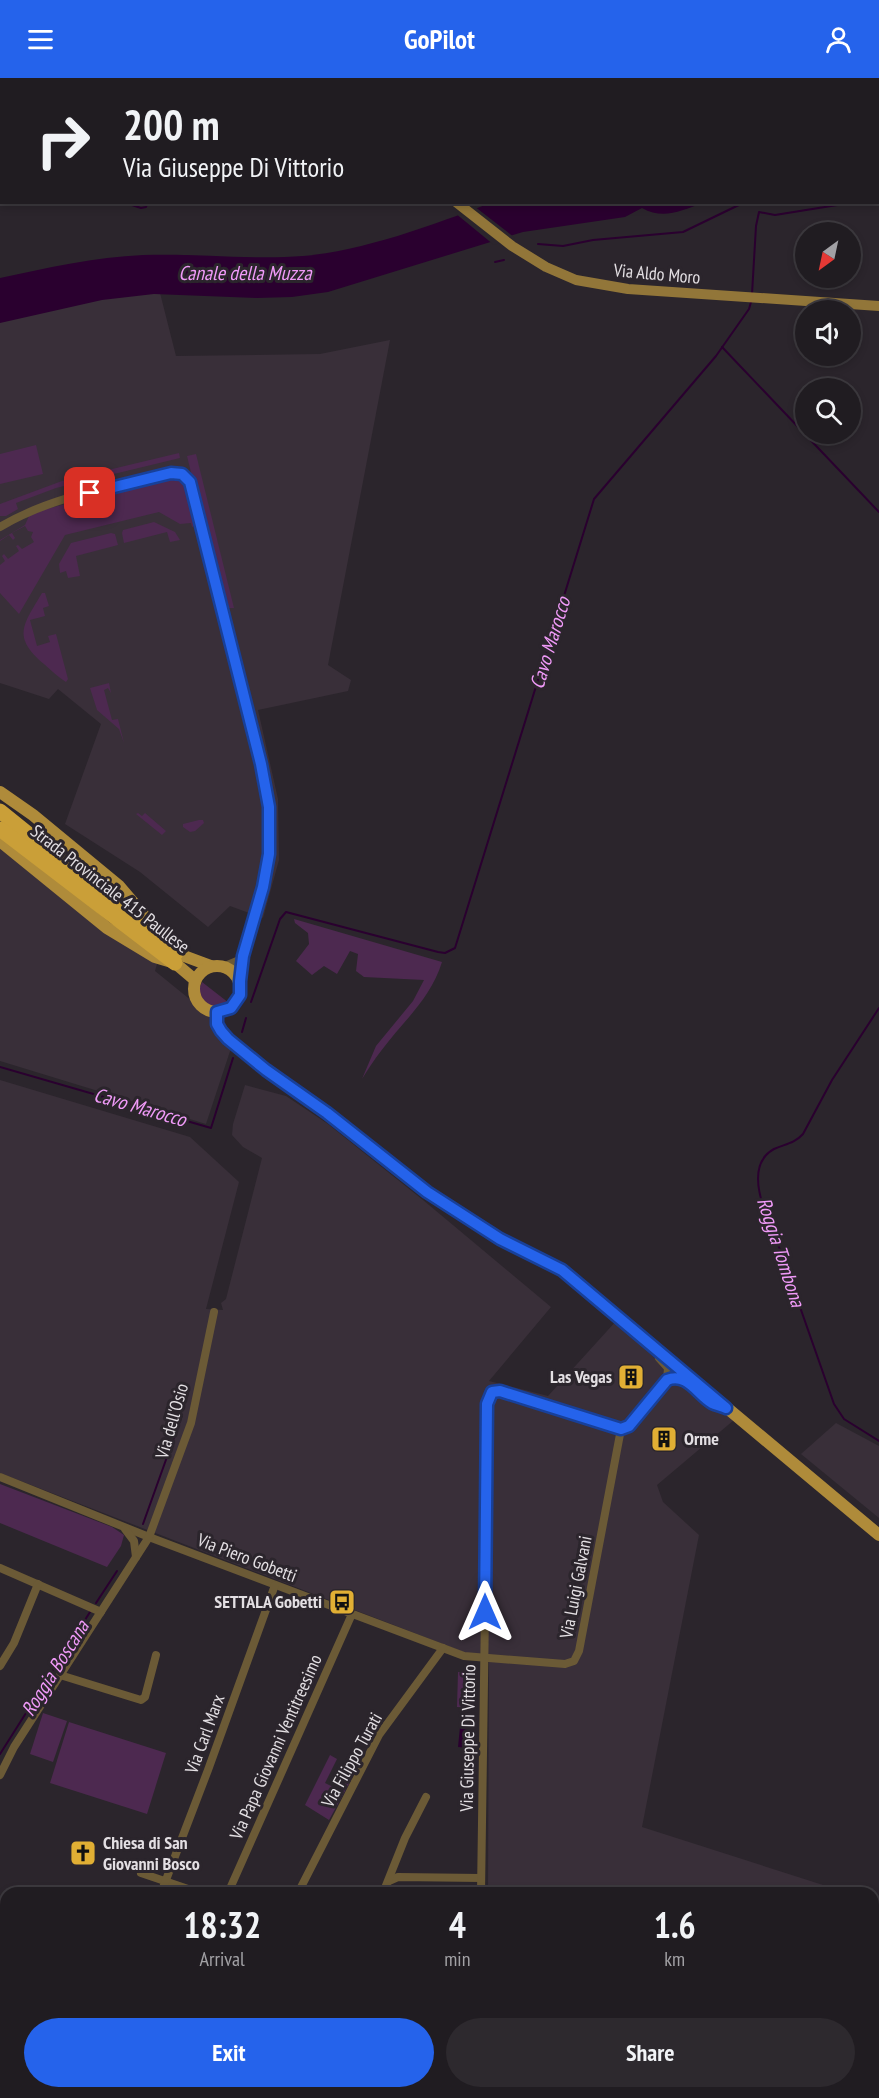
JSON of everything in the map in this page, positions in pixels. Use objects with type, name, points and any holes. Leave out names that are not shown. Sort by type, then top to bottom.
[{"type":"highway","points":[[0,811],[175,958]]},
{"type":"highway","name":"Strada Provinciale 415 Paullese","points":[[0,829],[146,943],[175,958]]},
{"type":"main road","points":[[0,792],[33,815],[119,886],[175,958],[170,963],[155,957],[107,928],[0,841]]},
{"type":"main road","name":"Strada Provinciale 415 Paullese","points":[[175,958],[211,966]]},
{"type":"main road","name":"Strada Provinciale 415 Paullese","points":[[175,958],[195,980]]},
{"type":"main road","points":[[211,966],[225,966],[234,972],[240,981],[241,990],[237,1001],[231,1008],[217,1012],[207,1010],[197,1001],[194,991],[195,980],[201,972],[211,966]]},
{"type":"main road","points":[[217,1012],[217,1024],[221,1031],[266,1070],[327,1113],[427,1192],[500,1239],[562,1270],[879,1534]]},
{"type":"street","name":"Via Aldo Moro","points":[[458,204],[513,246],[546,267],[576,280],[628,289],[879,306]]},
{"type":"street","points":[[0,527],[22,514],[49,503],[171,473],[182,474],[190,482],[261,764],[269,807],[269,854],[263,887],[243,956],[240,981]]},
{"type":"street","points":[[225,966],[237,962],[243,956]]},
{"type":"street","name":"Via dell'Osio","points":[[0,1775],[14,1747],[149,1537],[191,1423],[214,1312]]},
{"type":"street","points":[[621,1429],[632,1423],[667,1380],[668,1368],[648,1348],[640,1336]]},
{"type":"street","points":[[667,1380],[683,1379],[712,1402],[726,1408]]},
{"type":"street","name":"Via Giuseppe Di Vittorio","points":[[482,1887],[487,1404],[489,1395],[500,1391],[621,1429]]},
{"type":"street","name":"Via Luigi Galvani","points":[[485,1658],[565,1664],[571,1663],[577,1656],[621,1429]]},
{"type":"street","name":"Via Piero Gobetti","points":[[0,1478],[464,1656],[485,1658]]},
{"type":"street","points":[[116,1523],[132,1537],[136,1557]]},
{"type":"street","points":[[0,1568],[100,1612]]},
{"type":"street","points":[[0,1666],[14,1643],[38,1584]]},
{"type":"street","name":"Via Carl Marx","points":[[163,1887],[208,1770],[274,1584]]},
{"type":"street","name":"Via Papa Giovanni Ventitreesimo","points":[[231,1887],[352,1614]]},
{"type":"street","name":"Via Filippo Turati","points":[[301,1887],[379,1735],[443,1648]]},
{"type":"street","points":[[60,1675],[141,1700],[145,1697],[156,1655]]},
{"type":"street","points":[[386,1887],[405,1838],[426,1797]]},
{"type":"street","points":[[141,1873],[181,1887]]},
{"type":"street","points":[[389,1881],[398,1877],[481,1878]]},
{"type":"shaded area","points":[[158,285],[176,356],[320,354],[390,340],[328,665],[351,680],[348,691],[258,710],[278,799],[279,860],[263,918],[230,906],[208,927],[140,872],[65,824],[101,724],[58,689],[49,699],[0,683],[0,316]]},
{"type":"shaded area","points":[[36,445],[43,474],[0,484],[0,454]]},
{"type":"shaded area","points":[[179,453],[180,458],[56,488],[16,503],[18,509],[6,516],[0,516],[0,504],[62,481]]},
{"type":"shaded area","points":[[196,454],[234,608],[228,608],[223,603],[187,456]]},
{"type":"shaded area","points":[[170,478],[183,483],[190,494],[194,526],[192,527],[191,523],[180,524],[159,512],[65,535],[19,614],[0,593],[0,565],[5,561],[2,556],[4,554],[8,559],[19,551],[16,546],[22,549],[34,542],[31,537],[33,532],[28,531],[25,526],[12,533],[15,538],[13,540],[9,535],[0,540],[25,525],[29,516],[46,509]]},
{"type":"shaded area","points":[[154,522],[175,532],[180,540],[170,542],[167,532],[124,543],[123,530]]},
{"type":"shaded area","points":[[115,534],[118,545],[76,556],[80,576],[68,578],[66,571],[60,573],[59,564],[71,543]]},
{"type":"shaded area","points":[[42,593],[45,593],[49,606],[43,608],[45,616],[30,620],[37,646],[50,642],[48,636],[56,634],[68,679],[66,682],[34,654],[24,637],[26,622]]},
{"type":"shaded area","points":[[109,683],[111,693],[108,688],[104,690],[112,720],[118,719],[124,743],[119,729],[97,710],[90,688]]},
{"type":"shaded area","points":[[145,813],[166,831],[162,835],[136,814],[142,816]]},
{"type":"shaded area","points":[[203,820],[204,823],[195,831],[190,832],[183,827],[183,824]]},
{"type":"shaded area","points":[[0,827],[159,957],[155,971],[235,1036],[206,1124],[0,1061]]},
{"type":"shaded area","points":[[294,919],[442,962],[431,988],[362,1079],[376,1046],[413,1001],[424,980],[364,977],[356,971],[358,954],[350,951],[337,974],[324,966],[312,975],[296,961],[309,944],[308,933],[295,923]]},
{"type":"shaded area","points":[[202,982],[229,1003],[216,1009],[204,1004],[198,996]]},
{"type":"shaded area","points":[[0,1080],[190,1137],[239,1182],[206,1309],[223,1310],[221,1303],[226,1299],[262,1158],[243,1147],[232,1135],[233,1124],[245,1085],[286,1096],[328,1124],[551,1307],[489,1381],[548,1396],[617,1320],[734,1420],[657,1485],[663,1502],[699,1535],[642,1827],[829,1887],[488,1887],[489,1655],[466,1653],[0,1473]]},
{"type":"shaded area","points":[[836,1423],[879,1446],[879,1518],[801,1454]]},
{"type":"shaded area","points":[[0,1484],[112,1527],[124,1535],[121,1546],[107,1567],[0,1523]]},
{"type":"shaded area","points":[[458,1672],[473,1673],[473,1708],[457,1707]]},
{"type":"shaded area","points":[[43,1713],[67,1721],[53,1762],[30,1754]]},
{"type":"shaded area","points":[[69,1722],[166,1753],[147,1814],[50,1783]]},
{"type":"shaded area","points":[[330,1755],[337,1759],[325,1783],[341,1791],[353,1767],[356,1771],[329,1820],[305,1805]]},
{"type":"water","name":"Canale della Muzza","points":[[487,204],[700,204],[665,214],[650,212],[642,208],[625,217],[523,232],[328,292],[292,297],[257,298],[154,294],[102,300],[0,323],[0,278],[125,256],[303,256],[373,243]]},
{"type":"water","points":[[460,1727],[469,1727],[472,1748],[458,1747]]},
{"type":"pier","points":[[474,206],[515,238],[494,245],[455,213]]},
{"type":"waterway","points":[[129,204],[141,208],[146,207],[147,204]]},
{"type":"waterway","points":[[538,244],[563,246],[593,240],[683,232],[741,204]]},
{"type":"waterway","name":"Cavo Marocco","points":[[752,294],[759,212],[775,215],[844,204]]},
{"type":"waterway","points":[[495,262],[504,260]]},
{"type":"waterway","name":"Cavo Marocco","points":[[251,1002],[280,919],[286,912],[438,952],[445,953],[455,948],[594,499],[716,356],[749,309],[751,302]]},
{"type":"waterway","name":"Roggia Tombona","points":[[722,347],[879,512]]},
{"type":"waterway","name":"Roggia Tombona","points":[[879,1008],[832,1080],[803,1134],[793,1142],[774,1149],[765,1156],[758,1176],[758,1187],[764,1210],[834,1404],[844,1419],[879,1441]]},
{"type":"waterway","name":"Cavo Marocco","points":[[242,1032],[246,1018]]},
{"type":"waterway","name":"Cavo Marocco","points":[[0,1067],[211,1128],[233,1058]]},
{"type":"waterway","name":"Roggia Boscana","points":[[143,1524],[182,1415]]},
{"type":"waterway","name":"Roggia Boscana","points":[[96,1603],[117,1571]]},
{"type":"waterway","name":"Roggia Boscana","points":[[0,1754],[90,1612]]},
{"type":"place","name":"Las Vegas","points":[[631,1377]]},
{"type":"place","name":"Orme","points":[[664,1439]]},
{"type":"place","name":"SETTALA Gobetti","points":[[342,1602]]},
{"type":"place","name":"Chiesa di San Giovanni Bosco","points":[[83,1853]]},
{"type":"route","points":[[90,493],[171,473],[182,474],[190,482],[261,764],[269,807],[271,838],[269,854],[263,887],[243,956],[240,995],[231,1008],[217,1012],[217,1024],[221,1031],[266,1070],[327,1113],[427,1192],[500,1239],[562,1270],[726,1408],[712,1402],[683,1379],[674,1378],[667,1380],[629,1426],[621,1429],[500,1391],[492,1392],[487,1404],[485,1612]]}]
